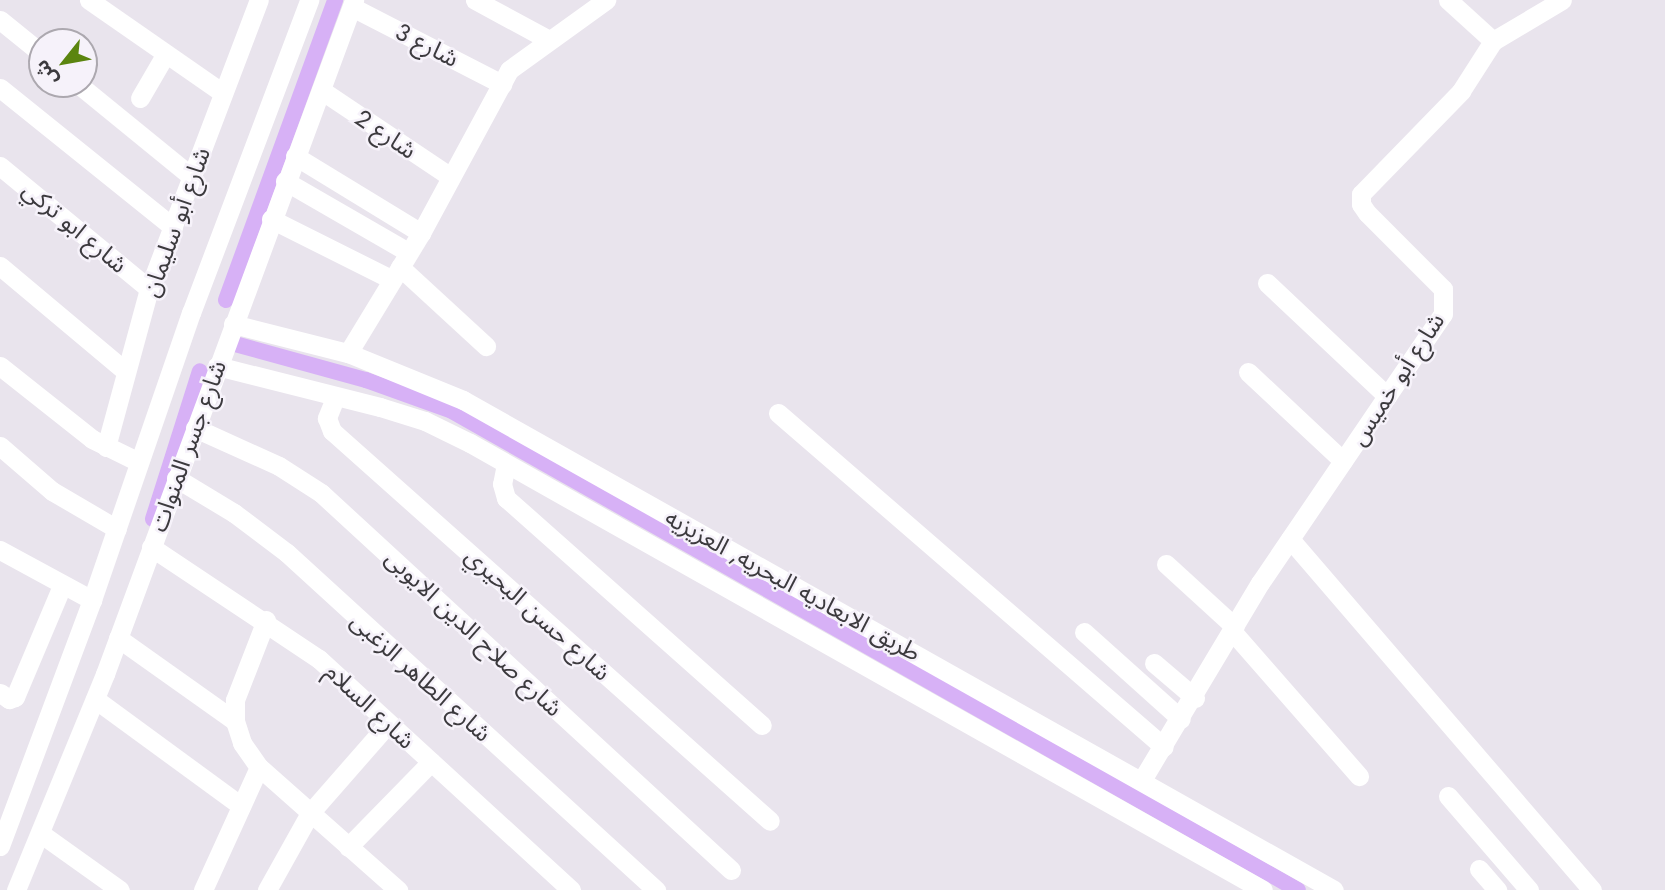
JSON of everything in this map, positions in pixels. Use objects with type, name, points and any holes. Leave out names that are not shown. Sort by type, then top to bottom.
[{"type":"street","points":[[89,0],[223,93]]},
{"type":"street","name":"شارع أبو سليمان","points":[[106,447],[149,289],[258,0]]},
{"type":"street","name":"شارع جسر المنوات","points":[[0,846],[309,0]]},
{"type":"street","points":[[475,0],[549,40]]},
{"type":"street","points":[[348,353],[421,233],[515,63],[606,0]]},
{"type":"street","points":[[1448,0],[1493,41]]},
{"type":"street","name":"شارع أبو خميس","points":[[1142,780],[1195,698],[1290,539],[1387,396],[1446,302],[1443,289],[1367,213],[1361,204],[1361,194],[1461,91],[1493,41],[1562,0]]},
{"type":"street","name":"شارع جسر المنوات","points":[[16,890],[118,638],[353,3]]},
{"type":"street","name":"شارع 3","points":[[353,3],[502,84]]},
{"type":"street","points":[[0,20],[28,43]]},
{"type":"street","points":[[140,98],[165,55]]},
{"type":"street","points":[[0,88],[173,228]]},
{"type":"street","name":"شارع 2","points":[[321,90],[451,177]]},
{"type":"street","points":[[95,98],[192,177]]},
{"type":"street","points":[[295,156],[421,233]]},
{"type":"street","name":"شارع ابو تركي","points":[[0,166],[149,289]]},
{"type":"street","points":[[285,181],[400,266],[486,346]]},
{"type":"street","points":[[271,219],[400,266]]},
{"type":"street","points":[[0,266],[125,370]]},
{"type":"street","points":[[1267,283],[1387,396]]},
{"type":"street","name":"طريق الابعاديه البحريه, العزيزيه","points":[[233,324],[348,353],[463,400],[1334,890]]},
{"type":"street","points":[[0,366],[106,447],[139,462]]},
{"type":"street","name":"طريق الابعاديه البحريه, العزيزيه","points":[[217,366],[425,421],[1263,890]]},
{"type":"street","points":[[1248,372],[1343,461]]},
{"type":"street","name":"شارع حسن البحيري","points":[[335,398],[327,418],[332,431],[770,821]]},
{"type":"street","points":[[778,413],[1164,747]]},
{"type":"street","name":"شارع صلاح الدين الايوبى","points":[[195,428],[279,466],[321,493],[732,870]]},
{"type":"street","points":[[0,446],[52,491],[117,529]]},
{"type":"street","points":[[506,464],[502,484],[506,498],[762,725]]},
{"type":"street","name":"شارع الطاهر الزغبى","points":[[176,478],[234,513],[287,554],[656,890]]},
{"type":"street","points":[[1290,539],[1592,890]]},
{"type":"street","name":"شارع السلام","points":[[151,547],[266,620],[319,659],[572,890]]},
{"type":"street","points":[[0,550],[92,600]]},
{"type":"street","points":[[1166,564],[1234,629],[1359,776]]},
{"type":"street","points":[[0,693],[15,696],[62,586]]},
{"type":"street","points":[[266,620],[238,688],[235,721],[242,743],[259,767],[398,890]]},
{"type":"street","points":[[1084,632],[1181,719]]},
{"type":"street","points":[[118,638],[235,721]]},
{"type":"street","points":[[1154,663],[1195,698]]},
{"type":"street","points":[[94,699],[241,806]]},
{"type":"street","points":[[267,890],[310,813],[388,724]]},
{"type":"street","points":[[348,847],[431,762]]},
{"type":"street","points":[[203,890],[259,767]]},
{"type":"street","points":[[1448,796],[1529,890]]},
{"type":"street","points":[[40,833],[120,890]]},
{"type":"street","points":[[1479,869],[1497,890]]},
{"type":"waterway","points":[[226,300],[335,0]]},
{"type":"waterway","points":[[235,344],[366,380],[452,411],[1298,890]]},
{"type":"waterway","points":[[153,519],[200,371]]}]
